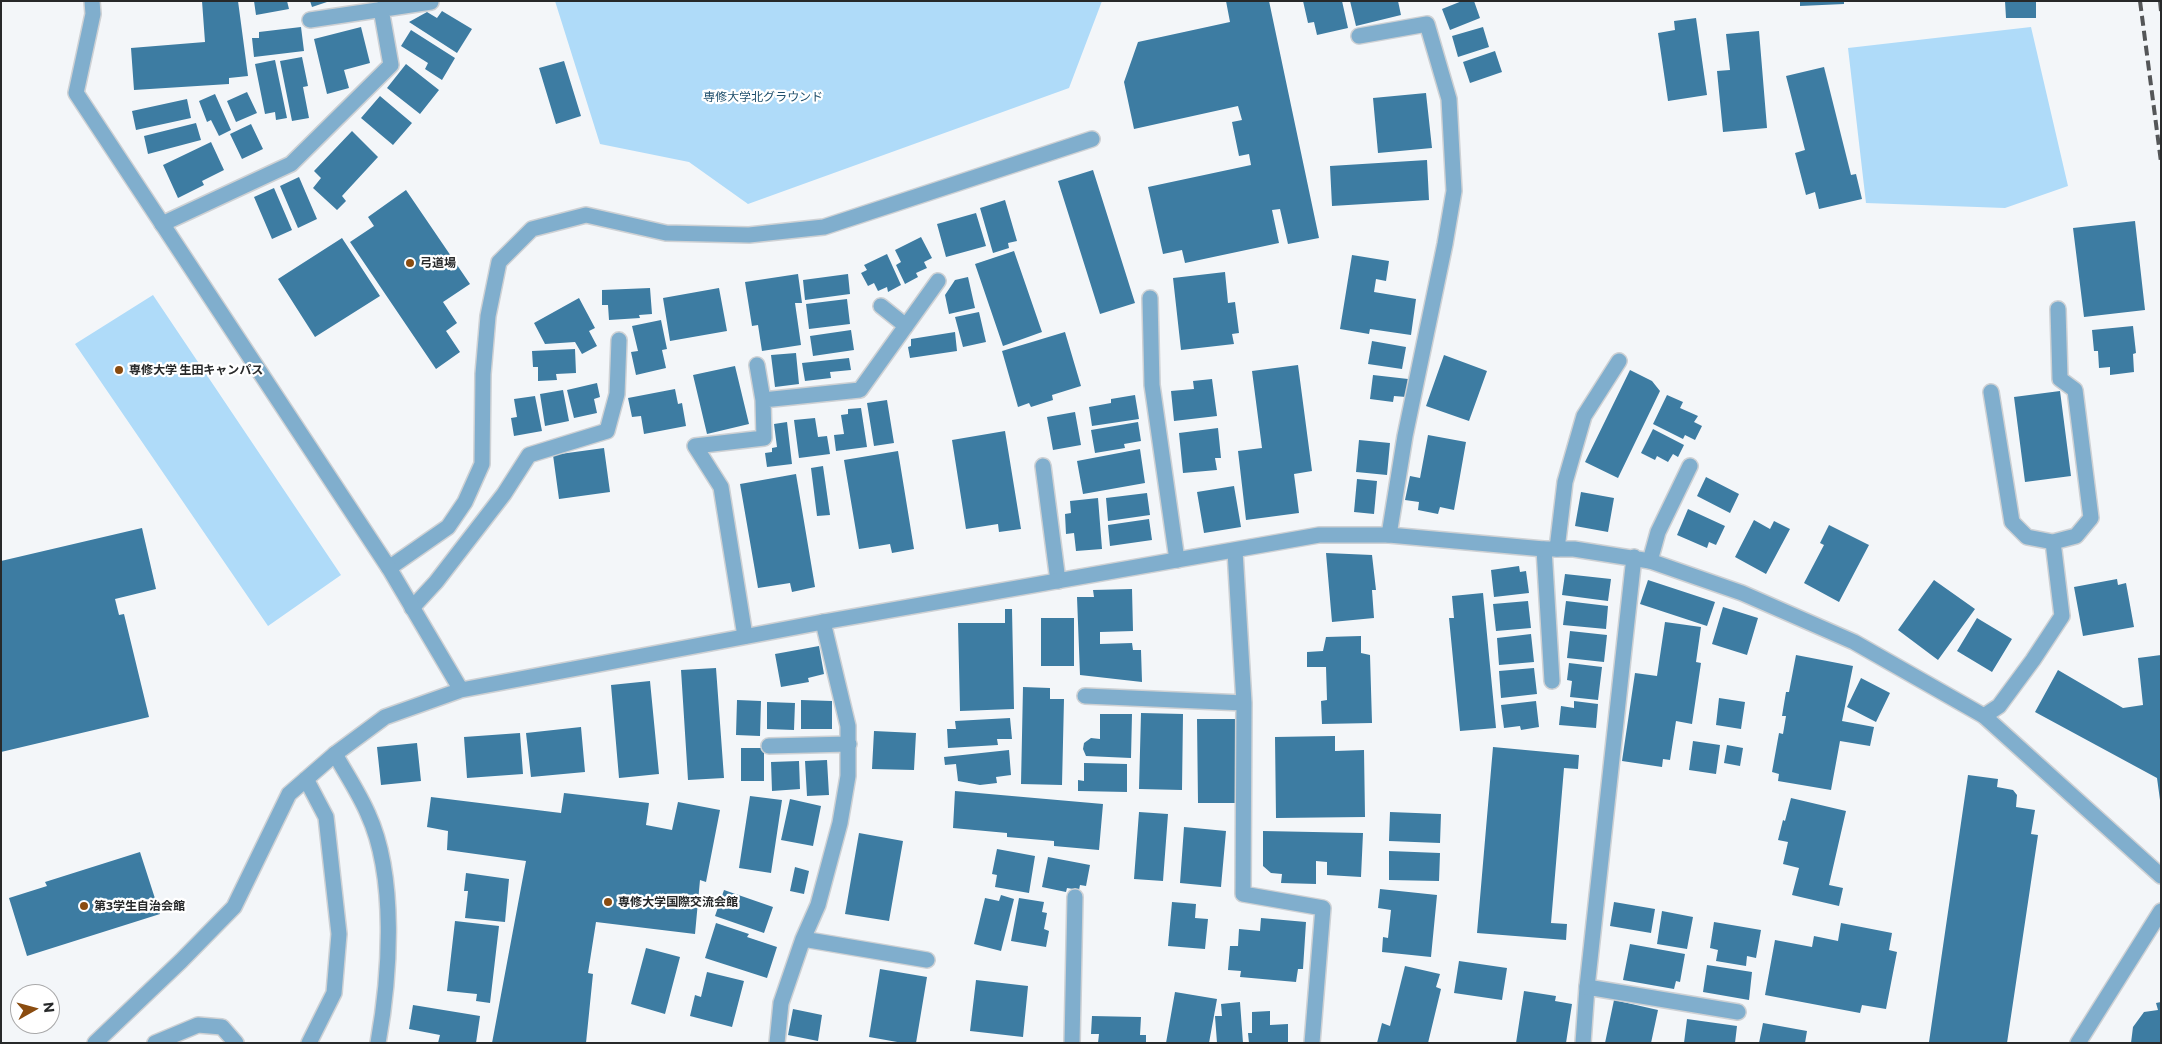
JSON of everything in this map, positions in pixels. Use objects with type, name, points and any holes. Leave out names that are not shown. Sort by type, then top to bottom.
[{"type":"street","points":[[92,1],[93,14],[76,93],[389,568],[461,690]]},
{"type":"street","points":[[310,20],[430,2]]},
{"type":"street","points":[[162,224],[291,164],[390,65],[381,9]]},
{"type":"street","points":[[1359,36],[1427,24],[1449,100],[1454,191],[1445,244],[1405,436],[1389,535]]},
{"type":"street","points":[[389,568],[448,527],[465,502],[482,464],[483,374],[488,316],[500,262],[532,230],[586,214],[666,233],[749,235],[824,227],[1092,139]]},
{"type":"street","points":[[763,400],[860,390],[938,281]]},
{"type":"street","points":[[1150,298],[1152,385],[1177,560]]},
{"type":"street","points":[[881,306],[906,326]]},
{"type":"street","points":[[1991,392],[2012,522],[2027,537],[2052,542],[2076,536],[2091,518],[2075,390],[2060,380],[2058,309]]},
{"type":"street","points":[[412,608],[436,582],[504,494],[529,455],[607,430],[617,394],[619,340]]},
{"type":"street","points":[[1552,681],[1550,549],[1584,416],[1619,361]]},
{"type":"street","points":[[744,636],[721,487],[695,446],[764,438],[763,400],[757,365]]},
{"type":"street","points":[[1043,466],[1058,581]]},
{"type":"street","points":[[1650,561],[1658,532],[1690,466]]},
{"type":"street","points":[[95,1043],[181,961],[234,906],[289,794],[335,754],[385,718],[461,690],[744,636],[1319,535],[1389,535],[1550,549],[1574,549],[1634,557],[1742,593],[1854,642],[1984,716],[2161,876]]},
{"type":"street","points":[[1984,716],[1999,706],[2062,616],[2052,542]]},
{"type":"street","points":[[1235,551],[1244,703],[1243,894],[1323,908],[1312,1043]]},
{"type":"street","points":[[1584,1043],[1587,987],[1634,557]]},
{"type":"street","points":[[777,1043],[781,1003],[803,939],[818,905],[840,823],[848,776],[848,726],[823,622]]},
{"type":"street","points":[[1085,696],[1244,703]]},
{"type":"street","points":[[769,746],[849,744]]},
{"type":"street","points":[[335,754],[369,814],[383,859],[387,924],[386,984],[378,1043]]},
{"type":"street","points":[[306,779],[326,817],[339,934],[334,993],[309,1043]]},
{"type":"street","points":[[1072,1043],[1075,897]]},
{"type":"street","points":[[2078,1043],[2161,911]]},
{"type":"street","points":[[803,939],[927,960]]},
{"type":"street","points":[[1587,987],[1738,1012]]},
{"type":"street","points":[[155,1043],[198,1025],[222,1027],[236,1043]]},
{"type":"green space","name":"専修大学北グラウンド","points":[[555,1],[1102,1],[1069,88],[748,204],[689,162],[600,144]]},
{"type":"green space","points":[[2031,27],[2068,186],[2005,208],[1866,203],[1848,48]]},
{"type":"green space","points":[[153,295],[341,575],[268,626],[75,344]]},
{"type":"building","points":[[202,1],[238,1],[248,76],[229,78],[229,84],[134,90],[131,48],[205,42]]},
{"type":"building","points":[[254,1],[287,1],[289,9],[256,15]]},
{"type":"building","points":[[310,1],[327,1],[327,2],[312,7]]},
{"type":"building","points":[[1226,1],[1269,1],[1319,238],[1288,244],[1280,209],[1272,210],[1279,243],[1185,263],[1182,250],[1163,254],[1148,187],[1251,165],[1249,154],[1239,156],[1232,122],[1242,120],[1238,106],[1134,129],[1124,82],[1138,42],[1230,22]]},
{"type":"building","points":[[1303,1],[1342,1],[1348,28],[1317,35],[1314,22],[1308,23]]},
{"type":"building","points":[[1350,1],[1398,1],[1401,15],[1356,26]]},
{"type":"building","points":[[1462,1],[1474,1],[1480,18],[1450,30],[1442,9]]},
{"type":"building","points":[[1800,1],[1844,1],[1844,4],[1800,6]]},
{"type":"building","points":[[2005,1],[2036,1],[2036,18],[2006,18]]},
{"type":"building","points":[[442,11],[472,29],[457,53],[409,22],[427,12],[437,18]]},
{"type":"building","points":[[1696,18],[1707,95],[1668,101],[1658,33],[1675,30],[1674,21]]},
{"type":"building","points":[[301,27],[304,51],[254,57],[252,38],[259,38],[259,32]]},
{"type":"building","points":[[361,27],[370,63],[344,70],[349,88],[327,94],[314,39]]},
{"type":"building","points":[[1483,27],[1489,47],[1458,57],[1452,36]]},
{"type":"building","points":[[411,30],[455,58],[442,80],[425,69],[428,63],[401,46]]},
{"type":"building","points":[[1759,31],[1767,128],[1723,132],[1717,71],[1730,70],[1726,34]]},
{"type":"building","points":[[1495,51],[1502,72],[1470,83],[1463,62]]},
{"type":"building","points":[[302,57],[308,86],[303,87],[309,118],[292,121],[280,61]]},
{"type":"building","points":[[275,60],[287,118],[276,120],[275,112],[265,114],[255,64]]},
{"type":"building","points":[[564,61],[581,116],[556,124],[539,68]]},
{"type":"building","points":[[406,64],[439,90],[420,114],[387,88]]},
{"type":"building","points":[[1824,67],[1851,175],[1856,174],[1862,199],[1819,209],[1815,192],[1806,195],[1795,153],[1805,150],[1786,76]]},
{"type":"building","points":[[247,92],[257,113],[236,122],[227,101]]},
{"type":"building","points":[[1426,93],[1432,148],[1378,153],[1373,98]]},
{"type":"building","points":[[215,94],[231,130],[219,136],[211,120],[207,122],[199,101]]},
{"type":"building","points":[[380,96],[412,123],[393,145],[361,118]]},
{"type":"building","points":[[187,99],[191,118],[136,130],[132,111]]},
{"type":"building","points":[[196,123],[201,140],[148,154],[144,136]]},
{"type":"building","points":[[251,124],[263,149],[242,159],[230,134]]},
{"type":"building","points":[[352,131],[378,157],[342,196],[346,201],[337,210],[313,188],[321,178],[314,171]]},
{"type":"building","points":[[211,142],[224,170],[202,181],[204,185],[178,198],[163,165]]},
{"type":"building","points":[[1427,160],[1429,200],[1332,206],[1330,166]]},
{"type":"building","points":[[1093,170],[1135,303],[1100,314],[1058,181]]},
{"type":"building","points":[[299,177],[317,219],[298,228],[280,186]]},
{"type":"building","points":[[274,188],[292,230],[272,239],[254,197]]},
{"type":"building","name":"弓道場","points":[[406,190],[470,284],[443,302],[457,323],[446,331],[460,352],[436,369],[350,242],[374,226],[368,217]]},
{"type":"building","points":[[1005,200],[1017,241],[1008,243],[1009,248],[993,253],[980,208]]},
{"type":"building","points":[[976,213],[986,246],[946,257],[937,224]]},
{"type":"building","points":[[2135,221],[2145,310],[2084,317],[2073,228]]},
{"type":"building","points":[[921,237],[932,258],[924,262],[927,268],[916,273],[918,277],[905,284],[896,265],[901,262],[895,250]]},
{"type":"building","points":[[342,238],[380,296],[315,337],[278,279]]},
{"type":"building","points":[[1014,251],[1042,332],[1003,346],[975,264]]},
{"type":"building","points":[[887,254],[901,285],[888,292],[887,287],[878,291],[874,283],[868,286],[861,273],[867,270],[864,265]]},
{"type":"building","points":[[1352,255],[1389,261],[1386,281],[1376,279],[1374,292],[1416,299],[1411,335],[1370,329],[1369,334],[1340,329]]},
{"type":"building","points":[[1225,272],[1228,303],[1235,302],[1239,333],[1232,334],[1234,344],[1181,350],[1173,278]]},
{"type":"building","points":[[798,274],[802,303],[795,303],[801,345],[762,351],[758,325],[752,326],[745,282]]},
{"type":"building","points":[[848,274],[850,294],[805,300],[803,280]]},
{"type":"building","points":[[968,277],[975,308],[949,314],[945,295],[955,280]]},
{"type":"building","points":[[650,288],[652,314],[639,315],[640,318],[609,320],[608,305],[602,305],[602,290]]},
{"type":"building","points":[[719,288],[727,331],[670,341],[663,298]]},
{"type":"building","points":[[579,298],[595,328],[589,331],[597,346],[582,354],[575,342],[545,344],[534,323]]},
{"type":"building","points":[[847,299],[850,324],[809,329],[806,304]]},
{"type":"building","points":[[979,312],[986,342],[963,347],[955,317]]},
{"type":"building","points":[[661,320],[667,349],[662,350],[666,368],[636,375],[631,352],[638,351],[632,326]]},
{"type":"building","points":[[2133,326],[2136,353],[2133,354],[2134,372],[2110,375],[2110,367],[2099,368],[2098,351],[2094,351],[2092,330]]},
{"type":"building","points":[[851,330],[854,350],[813,356],[810,336]]},
{"type":"building","points":[[955,332],[957,351],[910,358],[908,347],[911,346],[911,339]]},
{"type":"building","points":[[1065,332],[1081,386],[1052,395],[1053,400],[1031,407],[1029,403],[1018,407],[1002,351]]},
{"type":"building","points":[[1372,341],[1406,347],[1402,369],[1368,364]]},
{"type":"building","points":[[575,349],[576,373],[556,374],[557,380],[538,381],[538,367],[533,367],[532,351]]},
{"type":"building","points":[[796,353],[799,384],[775,387],[771,355]]},
{"type":"building","points":[[1444,355],[1487,371],[1469,421],[1426,406]]},
{"type":"building","points":[[849,358],[851,370],[830,372],[831,378],[805,381],[802,363]]},
{"type":"building","points":[[1298,365],[1312,471],[1294,474],[1299,513],[1246,520],[1238,451],[1262,448],[1252,371]]},
{"type":"building","points":[[735,366],[749,424],[707,434],[693,375]]},
{"type":"building","points":[[1630,370],[1652,381],[1660,391],[1618,478],[1585,462]]},
{"type":"building","points":[[1373,375],[1408,379],[1406,397],[1394,396],[1393,402],[1370,399]]},
{"type":"building","points":[[1212,379],[1217,416],[1174,421],[1171,391],[1194,389],[1193,381]]},
{"type":"building","points":[[597,383],[600,397],[594,399],[597,413],[574,418],[567,390]]},
{"type":"building","points":[[675,389],[678,404],[682,403],[686,426],[644,434],[641,416],[632,417],[628,398]]},
{"type":"building","points":[[563,390],[569,421],[545,426],[540,394]]},
{"type":"building","points":[[2060,391],[2071,476],[2025,482],[2014,397]]},
{"type":"building","points":[[1135,395],[1139,419],[1092,426],[1089,407],[1111,403],[1111,399]]},
{"type":"building","points":[[1667,395],[1683,402],[1680,408],[1698,416],[1694,422],[1702,426],[1695,440],[1685,435],[1683,439],[1653,424]]},
{"type":"building","points":[[535,396],[542,431],[514,436],[511,418],[517,417],[514,399]]},
{"type":"building","points":[[887,400],[894,443],[874,446],[867,403]]},
{"type":"building","points":[[861,408],[867,447],[836,451],[834,435],[844,434],[841,415],[848,414],[848,409]]},
{"type":"building","points":[[1075,412],[1081,445],[1053,450],[1047,417]]},
{"type":"building","points":[[815,418],[818,437],[827,436],[830,454],[799,458],[794,420]]},
{"type":"building","points":[[787,422],[792,464],[767,467],[765,453],[772,452],[772,448],[777,447],[774,424]]},
{"type":"building","points":[[1138,422],[1141,441],[1124,444],[1125,448],[1095,453],[1091,430]]},
{"type":"building","points":[[1218,428],[1221,458],[1215,458],[1217,470],[1183,473],[1179,433]]},
{"type":"building","points":[[1653,429],[1684,445],[1678,457],[1673,454],[1668,462],[1657,456],[1655,460],[1641,453]]},
{"type":"building","points":[[1005,431],[1021,529],[999,532],[998,524],[966,529],[952,440]]},
{"type":"building","points":[[1428,435],[1466,442],[1454,510],[1440,507],[1438,514],[1418,510],[1419,502],[1405,500],[1410,476],[1420,478]]},
{"type":"building","points":[[1359,440],[1390,443],[1387,475],[1356,472]]},
{"type":"building","points":[[604,448],[610,492],[559,499],[553,455]]},
{"type":"building","points":[[1140,449],[1145,483],[1083,494],[1077,461]]},
{"type":"building","points":[[898,451],[914,549],[892,553],[890,544],[859,549],[844,460]]},
{"type":"building","points":[[823,466],[830,515],[817,516],[811,468]]},
{"type":"building","points":[[796,474],[815,587],[792,592],[790,583],[758,588],[740,484]]},
{"type":"building","points":[[1706,477],[1739,494],[1730,513],[1697,496]]},
{"type":"building","points":[[1357,479],[1377,481],[1374,514],[1354,512]]},
{"type":"building","points":[[1234,486],[1241,527],[1204,533],[1197,492]]},
{"type":"building","points":[[1581,492],[1614,498],[1608,532],[1575,526]]},
{"type":"building","points":[[1147,493],[1150,515],[1108,521],[1106,498]]},
{"type":"building","points":[[1098,498],[1102,549],[1076,551],[1074,533],[1066,534],[1065,514],[1071,513],[1070,501]]},
{"type":"building","points":[[1688,509],[1725,526],[1716,545],[1709,542],[1707,548],[1677,535]]},
{"type":"building","points":[[1149,519],[1152,540],[1110,546],[1108,525]]},
{"type":"building","points":[[1754,520],[1770,529],[1774,521],[1790,529],[1766,574],[1735,557]]},
{"type":"building","points":[[1829,525],[1869,545],[1839,602],[1804,583],[1824,545],[1820,543]]},
{"type":"building","points":[[142,528],[156,589],[115,599],[119,615],[124,614],[149,717],[1,752],[1,561]]},
{"type":"building","points":[[1326,553],[1372,555],[1376,590],[1372,590],[1374,618],[1332,622]]},
{"type":"building","points":[[1519,566],[1520,572],[1526,571],[1529,593],[1494,597],[1491,570]]},
{"type":"building","points":[[1565,574],[1611,579],[1608,601],[1562,595]]},
{"type":"building","points":[[2117,579],[2118,585],[2126,583],[2134,627],[2083,636],[2074,587]]},
{"type":"building","points":[[1648,580],[1715,602],[1707,626],[1640,604]]},
{"type":"building","points":[[1934,580],[1975,609],[1938,660],[1898,630]]},
{"type":"building","points":[[1132,589],[1133,631],[1100,632],[1100,644],[1132,643],[1133,650],[1141,650],[1142,682],[1080,675],[1077,597],[1094,597],[1093,590]]},
{"type":"building","points":[[1483,593],[1496,728],[1460,731],[1449,618],[1454,618],[1452,596]]},
{"type":"building","points":[[1528,601],[1531,628],[1496,631],[1493,604]]},
{"type":"building","points":[[1566,601],[1608,606],[1606,629],[1563,625]]},
{"type":"building","points":[[1723,607],[1758,618],[1747,655],[1712,644]]},
{"type":"building","points":[[1005,609],[1012,609],[1014,709],[960,711],[958,623],[1005,623]]},
{"type":"building","points":[[1041,618],[1074,618],[1074,666],[1041,666]]},
{"type":"building","points":[[1977,618],[2012,639],[1992,672],[1957,651]]},
{"type":"building","points":[[1665,622],[1701,627],[1696,662],[1701,663],[1692,724],[1676,721],[1670,760],[1663,759],[1662,767],[1622,761],[1635,673],[1657,676]]},
{"type":"building","points":[[1570,631],[1607,635],[1604,662],[1567,658]]},
{"type":"building","points":[[1531,634],[1534,662],[1499,665],[1497,638]]},
{"type":"building","points":[[1361,636],[1361,653],[1370,655],[1372,723],[1322,724],[1321,701],[1327,700],[1326,667],[1307,667],[1307,652],[1323,651],[1326,637]]},
{"type":"building","points":[[819,646],[824,674],[808,678],[809,682],[781,687],[775,654]]},
{"type":"building","points":[[1796,655],[1853,666],[1842,721],[1874,727],[1870,746],[1840,741],[1831,790],[1778,781],[1779,774],[1772,772],[1779,733],[1783,734],[1786,716],[1782,716]]},
{"type":"building","points":[[2161,655],[2160,800],[2157,778],[2035,712],[2058,670],[2123,708],[2143,705],[2138,658]]},
{"type":"building","points":[[1569,663],[1602,667],[1598,700],[1570,697],[1572,681],[1567,680]]},
{"type":"building","points":[[716,668],[724,778],[688,780],[681,670]]},
{"type":"building","points":[[1534,668],[1537,694],[1501,698],[1499,671]]},
{"type":"building","points":[[1861,678],[1890,693],[1876,722],[1847,707]]},
{"type":"building","points":[[650,681],[659,774],[619,778],[611,685]]},
{"type":"building","points":[[1023,687],[1050,688],[1050,699],[1064,699],[1062,785],[1021,784]]},
{"type":"building","points":[[1719,698],[1745,702],[1741,729],[1716,725]]},
{"type":"building","points":[[737,700],[761,701],[760,736],[736,735]]},
{"type":"building","points":[[801,700],[832,701],[832,729],[801,729]]},
{"type":"building","points":[[1536,701],[1539,727],[1521,730],[1520,726],[1504,728],[1501,705]]},
{"type":"building","points":[[1574,701],[1598,704],[1596,728],[1559,725],[1561,706],[1574,708]]},
{"type":"building","points":[[767,702],[795,703],[794,730],[767,729]]},
{"type":"building","points":[[1141,713],[1183,714],[1182,790],[1139,789]]},
{"type":"building","points":[[1100,714],[1132,714],[1131,758],[1086,756],[1083,749],[1084,743],[1091,738],[1100,739]]},
{"type":"building","points":[[1010,718],[1012,739],[997,739],[998,745],[948,748],[947,729],[956,729],[955,721]]},
{"type":"building","points":[[1197,719],[1236,719],[1236,803],[1198,803]]},
{"type":"building","points":[[581,727],[585,772],[531,777],[526,733]]},
{"type":"building","points":[[874,731],[916,733],[914,770],[872,769]]},
{"type":"building","points":[[520,733],[523,774],[467,778],[464,737]]},
{"type":"building","points":[[1335,736],[1335,751],[1364,750],[1365,817],[1276,818],[1275,737]]},
{"type":"building","points":[[1693,741],[1720,745],[1716,774],[1689,770]]},
{"type":"building","points":[[417,743],[421,781],[381,785],[377,747]]},
{"type":"building","points":[[1727,745],[1743,748],[1740,766],[1724,763]]},
{"type":"building","points":[[1493,747],[1579,755],[1578,769],[1564,768],[1551,923],[1567,924],[1566,940],[1477,933]]},
{"type":"building","points":[[741,748],[764,748],[764,781],[741,781]]},
{"type":"building","points":[[1009,750],[1011,775],[996,777],[997,783],[980,785],[958,781],[956,764],[945,765],[944,757]]},
{"type":"building","points":[[827,760],[829,795],[807,796],[805,761]]},
{"type":"building","points":[[799,761],[800,789],[772,791],[771,762]]},
{"type":"building","points":[[1084,763],[1127,764],[1127,792],[1078,791],[1078,780],[1084,781]]},
{"type":"building","points":[[1968,775],[1998,779],[1997,787],[2013,790],[2017,795],[2016,807],[2035,810],[2031,834],[2038,835],[2007,1043],[1929,1042]]},
{"type":"building","points":[[955,791],[1103,804],[1099,850],[1054,846],[1054,841],[1007,837],[1007,833],[953,828]]},
{"type":"building","name":"専修大学国際交流会館","points":[[564,793],[649,803],[646,825],[672,830],[678,802],[720,810],[706,882],[700,880],[695,934],[596,922],[588,973],[593,974],[586,1043],[492,1043],[526,861],[447,850],[448,831],[427,827],[431,797],[561,813]]},
{"type":"building","points":[[750,796],[782,800],[771,873],[739,868]]},
{"type":"building","points":[[1791,798],[1846,811],[1829,885],[1843,888],[1839,906],[1792,895],[1799,868],[1783,864],[1788,842],[1778,840]]},
{"type":"building","points":[[790,799],[821,806],[813,846],[781,840]]},
{"type":"building","points":[[1139,812],[1168,814],[1163,881],[1134,879]]},
{"type":"building","points":[[1390,812],[1441,814],[1440,843],[1389,841]]},
{"type":"building","points":[[1184,827],[1226,831],[1221,887],[1180,883]]},
{"type":"building","points":[[1263,831],[1363,833],[1361,877],[1327,875],[1327,862],[1316,861],[1316,884],[1281,883],[1282,874],[1271,873],[1263,866]]},
{"type":"building","points":[[859,833],[903,841],[889,921],[845,914]]},
{"type":"building","points":[[997,849],[1035,856],[1029,893],[995,887],[997,875],[992,874]]},
{"type":"building","points":[[1389,851],[1440,853],[1439,881],[1389,880]]},
{"type":"building","name":"第3学生自治会館","points":[[140,852],[160,914],[27,956],[9,898],[47,886],[45,882]]},
{"type":"building","points":[[1048,857],[1090,865],[1086,886],[1080,885],[1079,890],[1067,888],[1066,892],[1042,887]]},
{"type":"building","points":[[795,867],[809,871],[804,894],[790,891]]},
{"type":"building","points":[[466,873],[509,879],[505,922],[465,918],[468,891],[464,891]]},
{"type":"building","points":[[1380,889],[1437,895],[1431,957],[1382,952],[1383,937],[1388,938],[1391,910],[1378,908]]},
{"type":"building","points":[[724,890],[773,907],[764,933],[715,916]]},
{"type":"building","points":[[1001,895],[1014,899],[1001,951],[974,944],[985,898],[999,901]]},
{"type":"building","points":[[1019,898],[1044,902],[1042,912],[1047,913],[1044,929],[1049,931],[1046,947],[1011,941]]},
{"type":"building","points":[[1172,902],[1196,904],[1195,918],[1208,919],[1205,949],[1168,946]]},
{"type":"building","points":[[1614,902],[1655,909],[1651,933],[1610,926]]},
{"type":"building","points":[[1662,911],[1693,917],[1687,949],[1657,944]]},
{"type":"building","points":[[1261,918],[1306,922],[1303,969],[1298,969],[1296,982],[1240,977],[1241,971],[1228,970],[1230,946],[1238,946],[1239,929],[1260,931]]},
{"type":"building","points":[[455,921],[499,926],[490,1003],[476,1001],[477,994],[447,991]]},
{"type":"building","points":[[1714,922],[1761,930],[1756,958],[1747,956],[1746,966],[1716,961],[1718,950],[1710,948]]},
{"type":"building","points":[[716,923],[749,934],[747,937],[777,947],[767,978],[705,958]]},
{"type":"building","points":[[1841,923],[1892,933],[1889,950],[1897,952],[1886,1009],[1862,1005],[1860,1013],[1765,995],[1775,940],[1812,947],[1814,936],[1838,941]]},
{"type":"building","points":[[1630,944],[1685,954],[1680,982],[1676,981],[1674,989],[1623,980]]},
{"type":"building","points":[[646,948],[680,957],[665,1014],[631,1004]]},
{"type":"building","points":[[1459,961],[1507,968],[1502,1000],[1454,993]]},
{"type":"building","points":[[1707,965],[1752,972],[1749,1000],[1703,992]]},
{"type":"building","points":[[1405,966],[1440,974],[1436,987],[1441,989],[1428,1043],[1377,1043],[1382,1023],[1390,1026]]},
{"type":"building","points":[[880,969],[927,977],[916,1043],[903,1043],[869,1037]]},
{"type":"building","points":[[707,972],[744,981],[732,1027],[690,1016],[695,995],[701,997]]},
{"type":"building","points":[[976,980],[1028,986],[1023,1037],[970,1031]]},
{"type":"building","points":[[1524,991],[1556,996],[1555,1001],[1572,1004],[1566,1043],[1516,1043]]},
{"type":"building","points":[[1175,992],[1217,999],[1209,1043],[1166,1043]]},
{"type":"building","points":[[1614,1000],[1658,1010],[1651,1043],[1605,1043]]},
{"type":"building","points":[[1240,1002],[1243,1043],[1217,1043],[1215,1016],[1222,1016],[1221,1004]]},
{"type":"building","points":[[2161,1002],[2161,1043],[2131,1043],[2133,1027],[2144,1012],[2158,1010],[2156,1003]]},
{"type":"building","points":[[413,1005],[480,1016],[476,1043],[438,1043],[440,1035],[409,1029]]},
{"type":"building","points":[[793,1009],[822,1015],[818,1041],[788,1035]]},
{"type":"building","points":[[1270,1011],[1270,1025],[1288,1024],[1288,1043],[1249,1043],[1248,1033],[1252,1033],[1252,1012]]},
{"type":"building","points":[[1092,1016],[1141,1017],[1140,1035],[1146,1035],[1146,1043],[1098,1043],[1099,1034],[1091,1034]]},
{"type":"building","points":[[1687,1019],[1737,1026],[1735,1043],[1684,1043]]},
{"type":"building","points":[[1763,1023],[1807,1031],[1805,1043],[1759,1043]]},
{"type":"railway","points":[[2140,1],[2161,162]]},
{"type":"railway","points":[[2160,1],[2161,11]]},
{"type":"place","name":"弓道場","points":[[410,263]]},
{"type":"place","name":"専修大学 生田キャンパス","points":[[119,370]]},
{"type":"place","name":"専修大学国際交流会館","points":[[608,902]]},
{"type":"place","name":"第3学生自治会館","points":[[84,906]]}]
